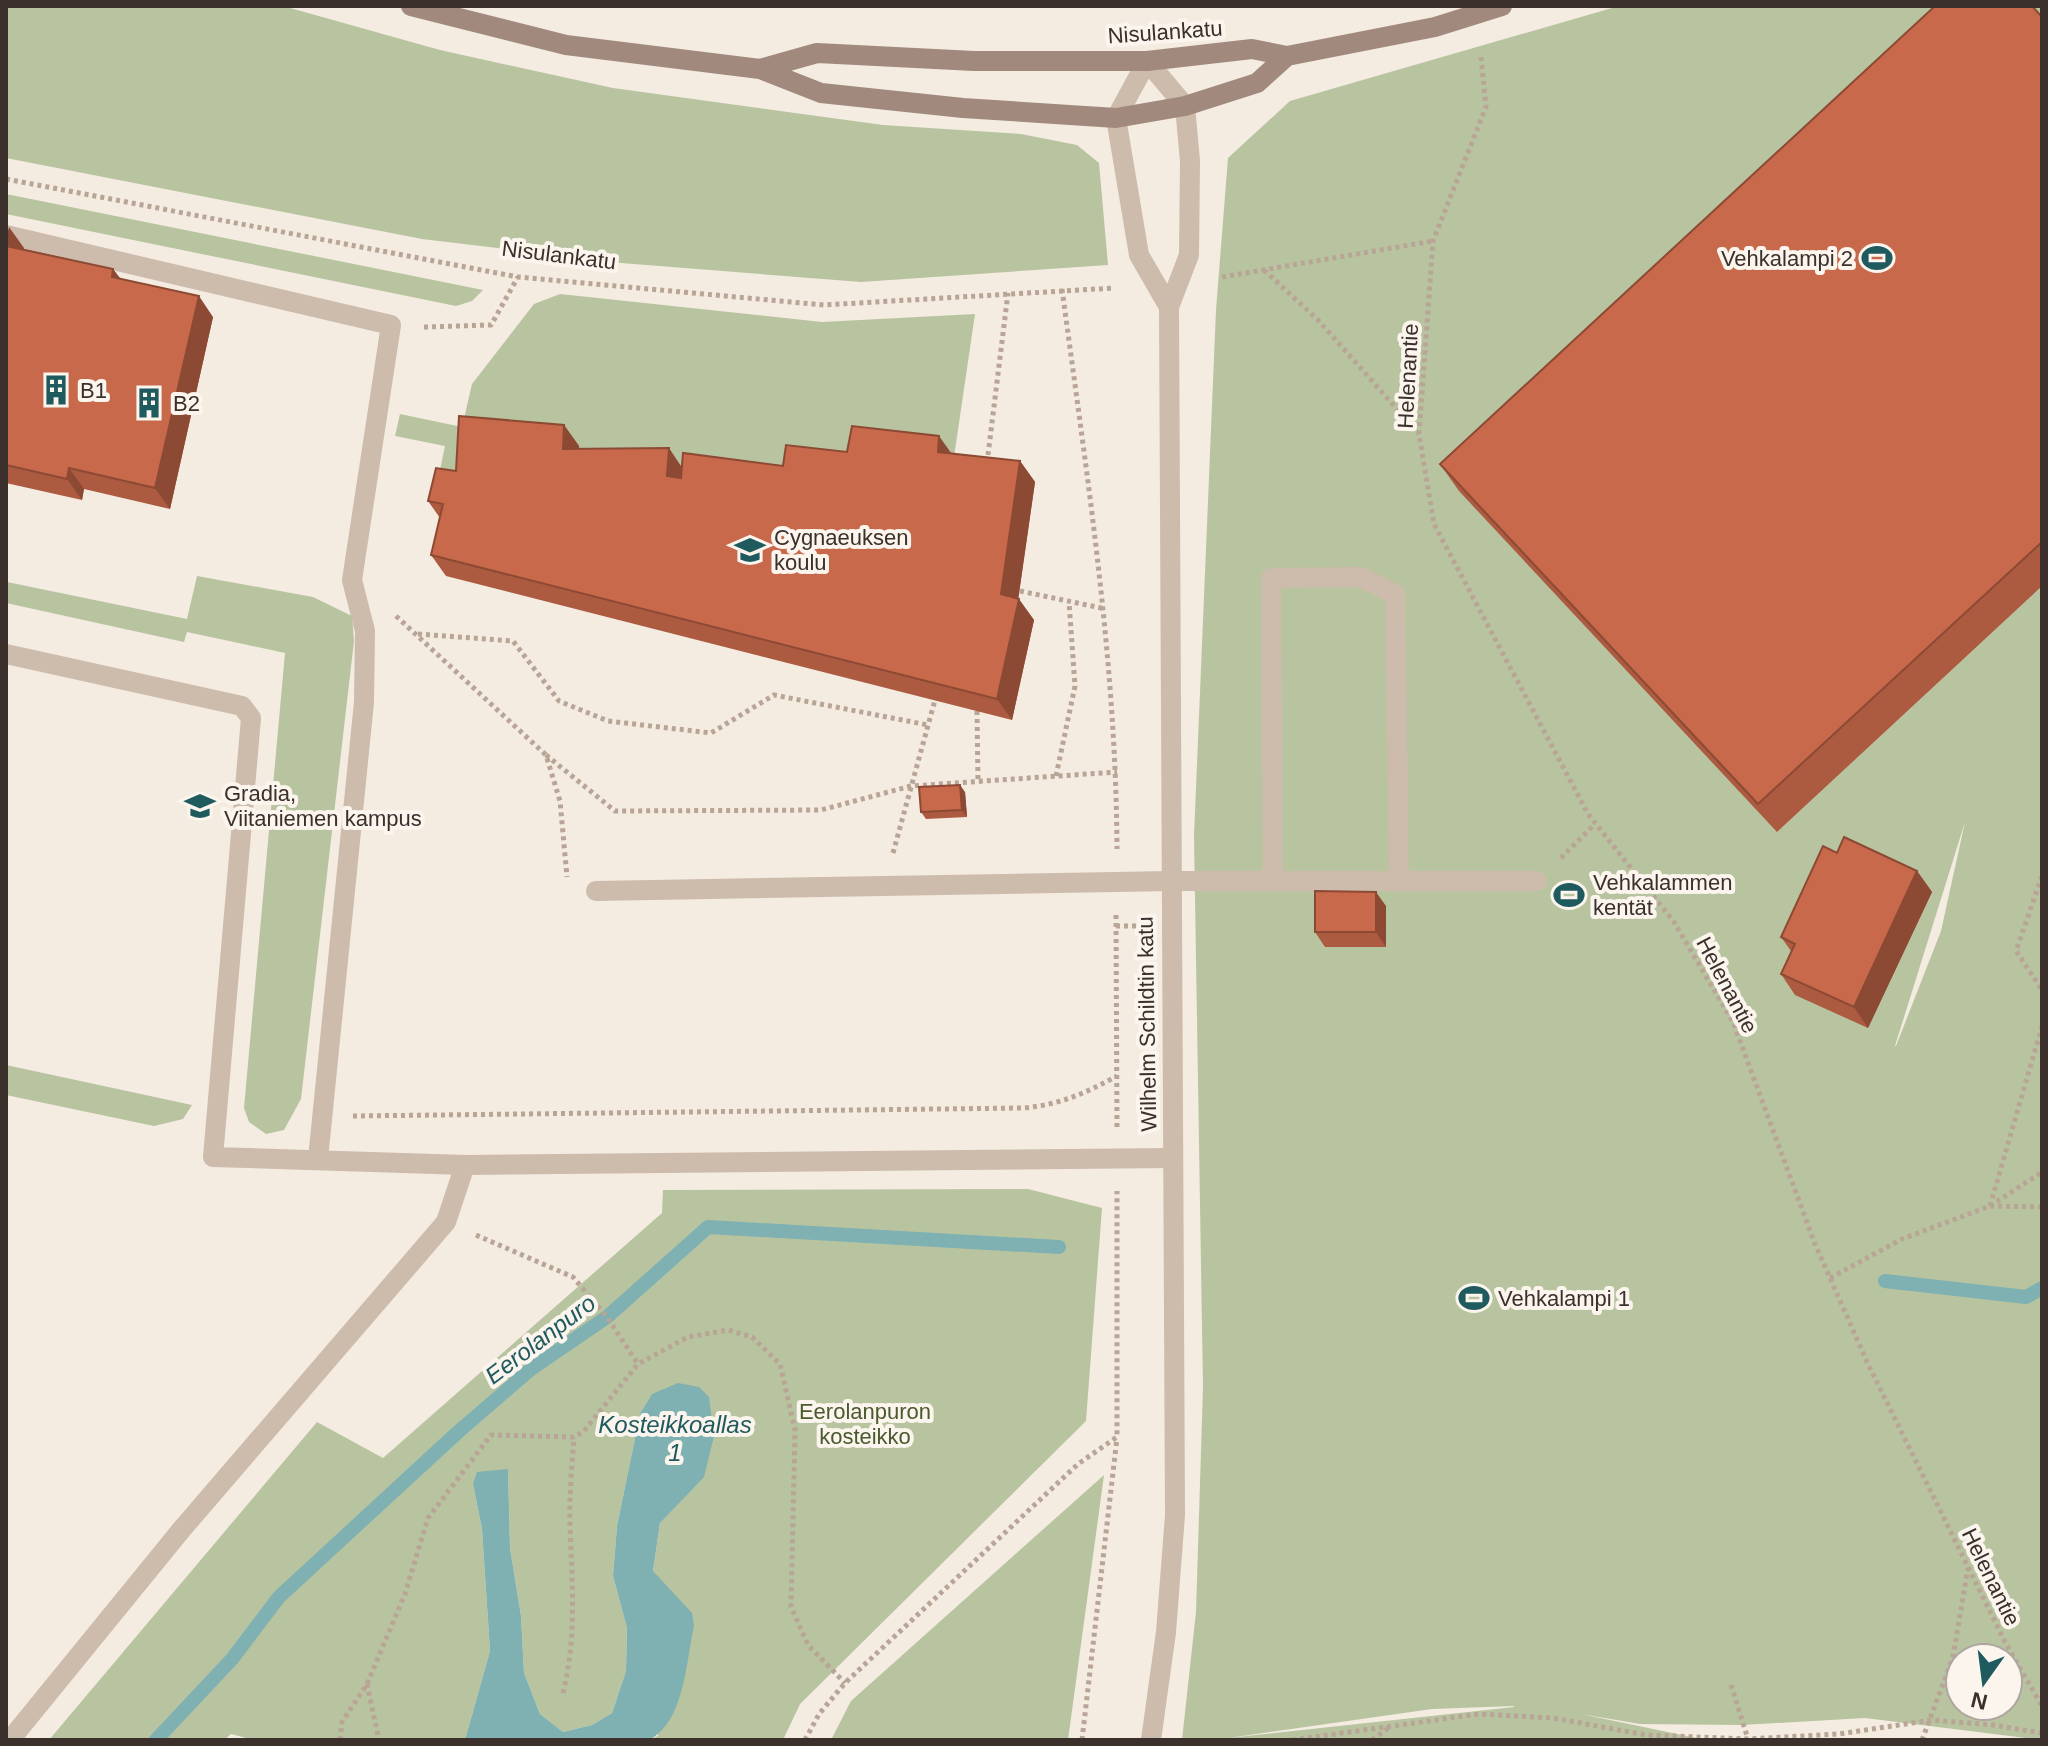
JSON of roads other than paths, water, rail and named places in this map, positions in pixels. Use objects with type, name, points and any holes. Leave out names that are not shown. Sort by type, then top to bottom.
[{"type":"main road","name":"Nisulankatu","points":[[411,6],[566,45],[760,69],[821,93],[963,108],[1116,118],[1185,106],[1257,83],[1287,56]]},
{"type":"main road","name":"Nisulankatu","points":[[760,69],[817,53],[974,61],[1147,61],[1252,49],[1287,56],[1435,27],[1502,6]]},
{"type":"street","points":[[1116,118],[1147,61],[1185,106]]},
{"type":"street","name":"Wilhelm Schildtin katu","points":[[1151,1740],[1166,1632],[1175,1515],[1169,307],[1189,255],[1190,161],[1185,106]]},
{"type":"street","name":"Wilhelm Schildtin katu","points":[[1116,118],[1139,255],[1169,307]]},
{"type":"street","points":[[6,235],[391,325],[352,580],[365,631],[364,702],[318,1159]]},
{"type":"street","points":[[1273,881],[1271,578],[1361,577],[1395,594],[1399,881]]},
{"type":"street","points":[[6,654],[242,706],[251,718],[213,1157],[465,1165],[1173,1158]]},
{"type":"street","points":[[596,891],[1170,881],[1537,881]]},
{"type":"street","points":[[10,1740],[182,1529],[446,1222],[465,1165]]},
{"type":"water","name":"Kosteikkoallas 1","points":[[678,1383],[699,1387],[709,1397],[714,1436],[704,1477],[660,1523],[653,1571],[692,1613],[694,1626],[682,1689],[670,1719],[649,1740],[465,1740],[490,1651],[482,1529],[473,1484],[477,1472],[508,1469],[510,1548],[521,1616],[524,1673],[540,1714],[563,1732],[592,1725],[612,1713],[626,1671],[627,1628],[613,1576],[617,1526],[640,1414],[652,1394]]},
{"type":"waterway","name":"Eerolanpuro","points":[[156,1740],[232,1659],[279,1597],[531,1369],[607,1317],[708,1227],[1059,1247]]},
{"type":"waterway","name":"Eerolanpuro","points":[[1885,1281],[2026,1297],[2042,1288]]},
{"type":"place","name":"Vehkalampi 2","points":[[1877,258]]},
{"type":"place","name":"B1","points":[[56,390]]},
{"type":"place","name":"B2","points":[[149,403]]},
{"type":"place","name":"Cygnaeuksen koulu","points":[[750,550]]},
{"type":"place","name":"Gradia, Viitaniemen kampus","points":[[200,806]]},
{"type":"place","name":"Vehkalammen kentät","points":[[1569,895]]},
{"type":"place","name":"Vehkalampi 1","points":[[1474,1298]]},
{"type":"park label","name":"Eerolanpuron kosteikko","points":[[865,1424]]}]
